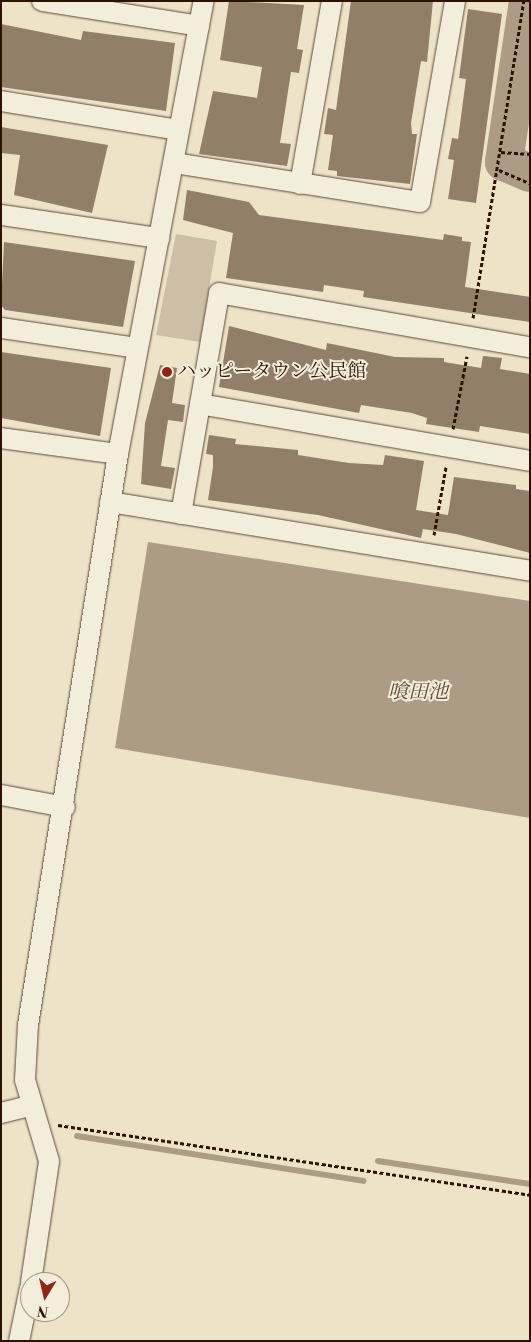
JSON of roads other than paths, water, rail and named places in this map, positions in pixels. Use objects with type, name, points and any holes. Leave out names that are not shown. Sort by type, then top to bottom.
[{"type":"street","points":[[42,1],[91,4],[199,26]]},
{"type":"street","points":[[33,1272],[48,1179],[49,1161],[30,1106],[25,1080],[28,1025],[65,807],[118,454],[204,1]]},
{"type":"street","points":[[300,184],[332,1]]},
{"type":"street","points":[[174,163],[420,202],[455,1]]},
{"type":"street","points":[[1,101],[179,130]]},
{"type":"street","points":[[1,215],[158,238]]},
{"type":"street","points":[[181,514],[219,292],[530,347]]},
{"type":"street","points":[[1,328],[137,348]]},
{"type":"street","points":[[200,404],[530,460]]},
{"type":"street","points":[[1,438],[118,454]]},
{"type":"street","points":[[110,502],[530,571]]},
{"type":"street","points":[[1,795],[65,807]]},
{"type":"street","points":[[1,1113],[30,1106]]},
{"type":"street","points":[[19,1341],[23,1322]]},
{"type":"water","name":"喰田池","points":[[148,542],[530,601],[530,818],[115,748]]},
{"type":"waterway","points":[[528,1],[504,162],[530,173]]},
{"type":"waterway","points":[[77,1136],[363,1181]]},
{"type":"waterway","points":[[378,1161],[530,1184]]},
{"type":"place","name":"ハッピータウン公民館","points":[[167,372]]}]
